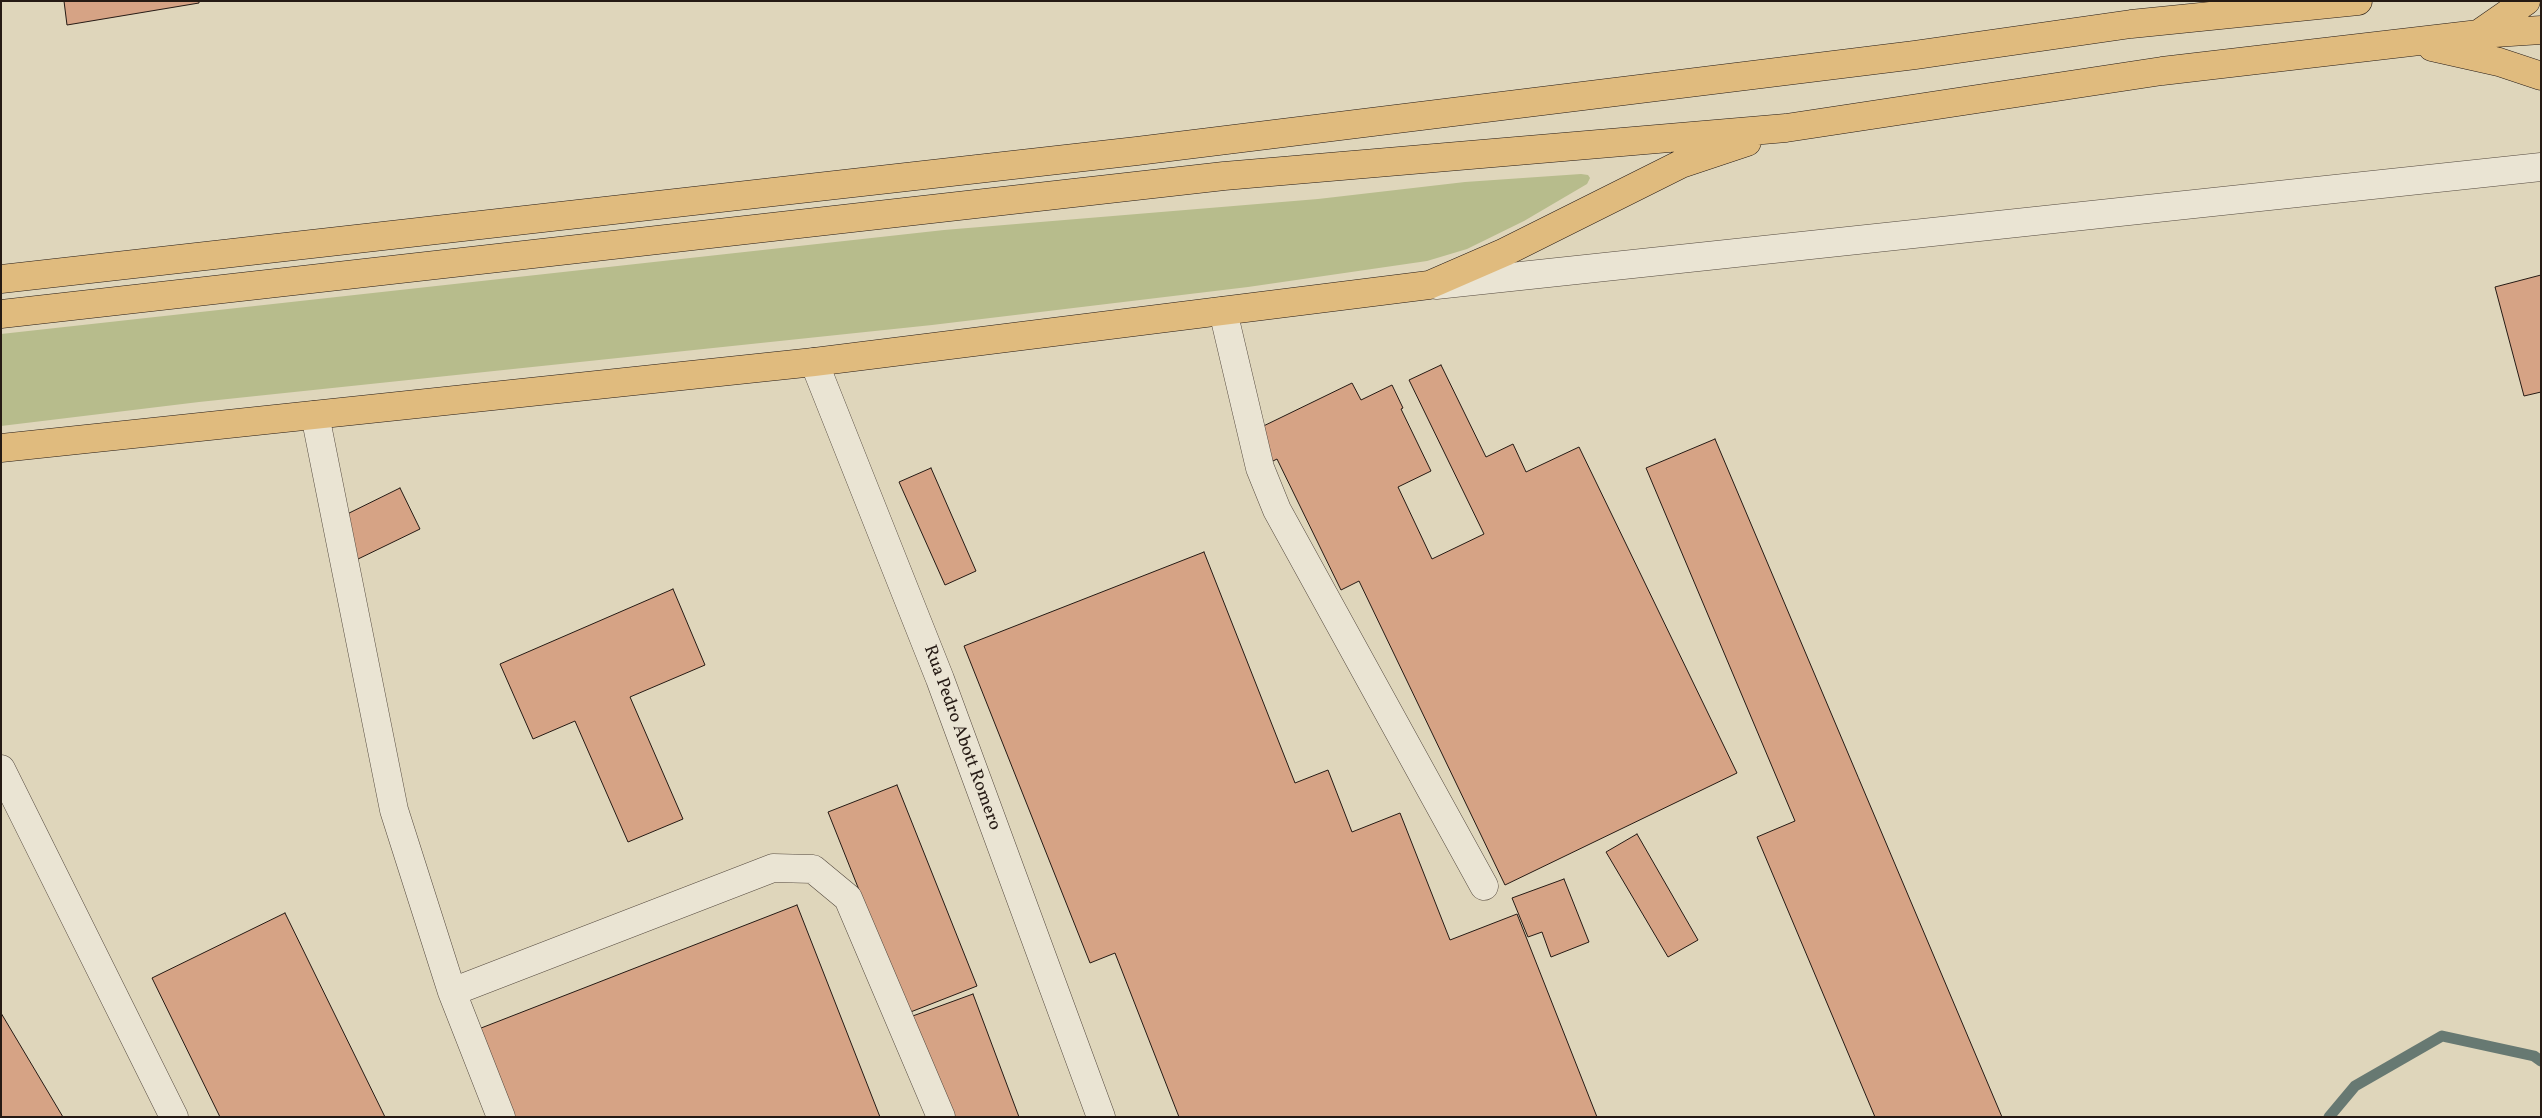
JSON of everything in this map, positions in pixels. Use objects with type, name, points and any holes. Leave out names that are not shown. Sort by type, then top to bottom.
[{"type":"highway","points":[[2131,24],[2180,1]]},
{"type":"highway","points":[[1,279],[1147,150],[1915,55],[2131,24],[2358,1]]},
{"type":"highway","points":[[2479,34],[2526,1]]},
{"type":"highway","points":[[1,314],[1224,176],[1786,128],[2162,70],[2479,34],[2541,30]]},
{"type":"highway","points":[[2411,43],[2499,62],[2541,76]]},
{"type":"highway","points":[[1,448],[814,362],[1429,285],[1505,252],[1681,164],[1786,128]]},
{"type":"street","points":[[1429,285],[2541,167]]},
{"type":"street","points":[[1223,311],[1260,468],[1277,510],[1484,886]]},
{"type":"street","name":"Rua Pedro Abott Romero","points":[[814,362],[940,679],[1101,1117]]},
{"type":"street","points":[[315,415],[394,810],[452,992],[501,1117]]},
{"type":"street","points":[[1,769],[174,1117]]},
{"type":"street","points":[[452,992],[773,868],[813,869],[848,898],[941,1117]]},
{"type":"green space","points":[[1588,175],[1590,178],[1587,184],[1524,221],[1467,249],[1427,261],[1248,287],[932,325],[199,402],[1,426],[1,334],[944,230],[1318,199],[1465,182]]},
{"type":"building","points":[[64,1],[199,1],[199,3],[67,25]]},
{"type":"building","points":[[2541,275],[2541,392],[2524,396],[2495,287]]},
{"type":"building","points":[[1441,365],[1486,457],[1513,444],[1526,472],[1579,447],[1737,773],[1505,885],[1359,581],[1341,590],[1277,459],[1263,466],[1247,434],[1352,383],[1361,400],[1392,385],[1403,408],[1401,409],[1431,471],[1398,487],[1432,559],[1484,534],[1409,380]]},
{"type":"building","points":[[1715,439],[2002,1117],[1875,1117],[1757,837],[1795,821],[1646,468]]},
{"type":"building","points":[[931,468],[976,571],[945,585],[899,482]]},
{"type":"building","points":[[400,488],[420,529],[356,560],[337,519]]},
{"type":"building","points":[[1204,552],[1295,783],[1328,770],[1352,832],[1400,813],[1450,940],[1517,914],[1597,1117],[1179,1117],[1115,953],[1090,963],[964,646]]},
{"type":"building","points":[[673,589],[705,665],[630,697],[683,819],[628,842],[575,721],[533,739],[500,664]]},
{"type":"building","points":[[897,785],[977,986],[908,1013],[828,812]]},
{"type":"building","points":[[1637,834],[1698,940],[1668,957],[1606,852]]},
{"type":"building","points":[[1564,879],[1589,942],[1551,957],[1542,932],[1528,937],[1512,898]]},
{"type":"building","points":[[797,905],[880,1117],[509,1117],[476,1030]]},
{"type":"building","points":[[285,913],[385,1117],[220,1117],[152,978]]},
{"type":"building","points":[[973,994],[1019,1117],[947,1117],[910,1017]]},
{"type":"building","points":[[1,1013],[63,1117],[1,1117]]},
{"type":"waterway","points":[[2329,1117],[2355,1086],[2442,1036],[2534,1056],[2541,1061]]}]
